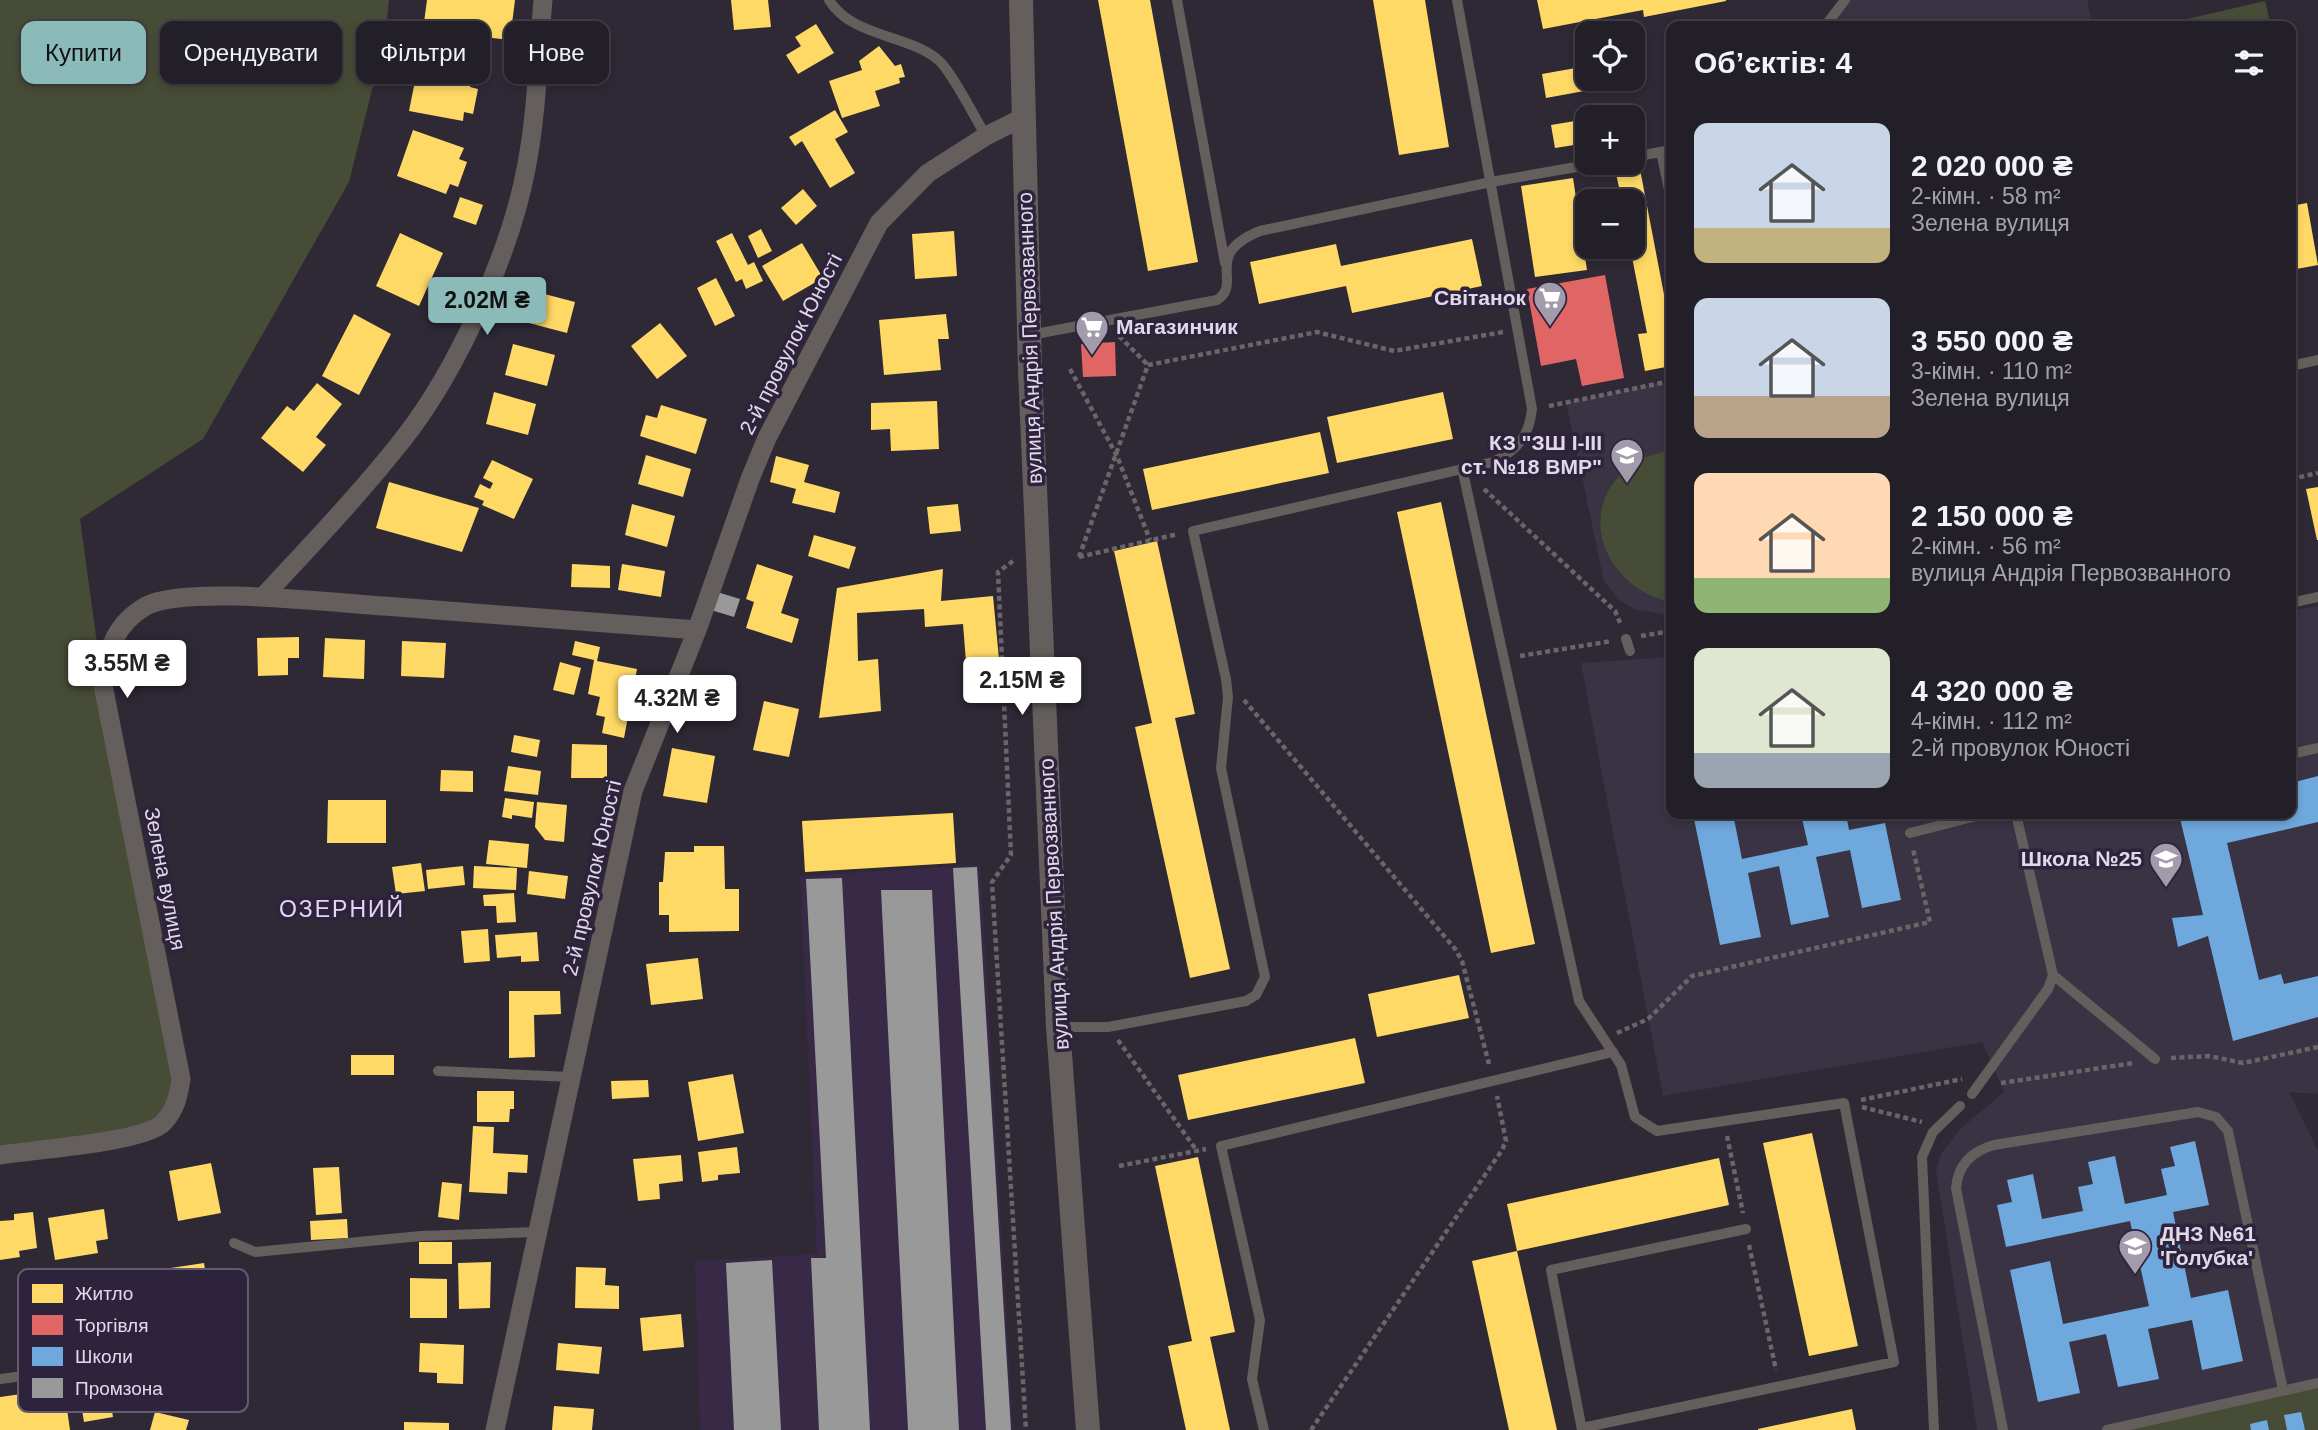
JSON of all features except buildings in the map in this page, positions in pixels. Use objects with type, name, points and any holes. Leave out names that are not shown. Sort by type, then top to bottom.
[{"type":"street","points":[[263,597],[349,504],[404,438],[430,401],[472,319],[496,265],[526,170],[543,0]]},
{"type":"street","name":"вулиця Андрія Первозванного","points":[[1021,0],[1030,335],[1058,1027],[1088,1430]]},
{"type":"street","name":"2-й провулок Юності","points":[[495,1430],[633,791],[697,630],[767,438],[879,222],[928,173],[986,136],[1024,117]]},
{"type":"street","name":"Зелена вулиця","points":[[0,1155],[139,1135],[162,1125],[177,1105],[181,1079],[102,680],[109,645],[126,620],[147,606],[167,598],[263,597],[697,630]]},
{"type":"lane","points":[[829,0],[834,8],[869,30],[939,59],[986,136]]},
{"type":"lane","points":[[1030,335],[1217,300],[1228,284],[1177,0]]},
{"type":"lane","points":[[1058,1027],[1108,1027],[1246,1000],[1263,986],[1265,976],[1221,768],[1228,697],[1226,679],[1193,531],[1493,462],[1517,447],[1525,438],[1532,409],[1457,0]]},
{"type":"lane","points":[[1829,21],[1845,0]]},
{"type":"lane","points":[[1645,155],[1666,151]]},
{"type":"lane","points":[[1225,263],[1238,242],[1260,231],[1491,181],[1575,167]]},
{"type":"lane","points":[[2296,365],[2318,359]]},
{"type":"lane","points":[[1462,468],[1579,1001],[1621,1065],[1635,1116],[1657,1131],[1843,1103],[1894,1362],[1582,1429],[1551,1270],[1746,1229]]},
{"type":"lane","points":[[2296,602],[2318,597]]},
{"type":"lane","points":[[1626,639],[1630,652]]},
{"type":"lane","points":[[2296,753],[2318,748]]},
{"type":"lane","points":[[1910,833],[1965,819]]},
{"type":"lane","points":[[1972,1094],[1990,1073],[2048,989],[2053,975],[2017,819]]},
{"type":"lane","points":[[2053,975],[2155,1059]]},
{"type":"lane","points":[[1264,1430],[1252,1379],[1260,1320],[1221,1146],[1612,1052]]},
{"type":"lane","points":[[438,1071],[571,1077]]},
{"type":"lane","points":[[1934,1430],[1922,1169],[1925,1147],[1938,1126],[1960,1106]]},
{"type":"lane","points":[[2003,1430],[1956,1188],[1960,1170],[1976,1152],[1994,1145],[2198,1112],[2216,1117],[2228,1130],[2283,1390]]},
{"type":"lane","points":[[234,1243],[256,1252],[421,1236],[538,1232]]},
{"type":"lane","points":[[0,1379],[18,1377]]},
{"type":"lane","points":[[2107,1430],[2318,1383]]},
{"type":"path","points":[[1105,322],[1148,365]]},
{"type":"path","points":[[1148,365],[1317,332],[1394,351],[1518,329]]},
{"type":"path","points":[[1148,365],[1079,557],[1193,531]]},
{"type":"path","points":[[1070,369],[1117,456],[1150,540]]},
{"type":"path","points":[[1532,409],[1666,382]]},
{"type":"path","points":[[1462,468],[1615,611],[1626,639]]},
{"type":"path","points":[[2296,478],[2318,473]]},
{"type":"path","points":[[1012,549],[1013,562],[998,572],[1011,855],[992,882],[1026,1430]]},
{"type":"path","points":[[1505,659],[1666,632]]},
{"type":"path","points":[[1226,679],[1456,950],[1462,961],[1493,1079],[1506,1141],[1311,1430]]},
{"type":"path","points":[[1604,1039],[1648,1019],[1692,976],[1930,922],[1910,833]]},
{"type":"path","points":[[1108,1027],[1197,1151]]},
{"type":"path","points":[[1843,1103],[1990,1073]]},
{"type":"path","points":[[1843,1103],[1938,1126]]},
{"type":"path","points":[[1725,1121],[1780,1386]]},
{"type":"path","points":[[1119,1166],[1221,1146]]},
{"type":"shaded area","points":[[1845,0],[2087,0],[2092,21],[1829,21]]},
{"type":"shaded area","name":"КЗ \"ЗШ І-ІІІ ст. №18 ВМР\"","points":[[1666,382],[1666,615],[1634,609],[1618,599],[1604,581],[1566,402]]},
{"type":"shaded area","points":[[2318,606],[2318,1094],[2289,1092],[2318,1151],[2318,1430],[1977,1430],[1936,1171],[1941,1154],[1960,1129],[2004,1092],[1982,1042],[1663,1096],[1581,663],[1666,657],[1666,819],[2296,819],[2296,610]]},
{"type":"shaded area","points":[[980,865],[1013,1430],[700,1430],[695,1261],[817,1254],[800,876]]},
{"type":"green space","points":[[0,0],[389,0],[387,21],[356,21],[356,84],[374,84],[349,182],[203,439],[80,519],[102,680],[181,1079],[162,1125],[0,1155]]},
{"type":"green space","points":[[2265,1],[2270,21],[2179,21]]},
{"type":"green space","points":[[1666,451],[1666,600],[1648,594],[1629,581],[1614,564],[1604,545],[1600,524],[1603,503],[1613,483],[1631,465]]},
{"type":"green space","points":[[2318,1383],[2318,1430],[2107,1430]]},
{"type":"place","name":"Світанок","points":[[1550,328]]},
{"type":"place","name":"Магазинчик","points":[[1092,357]]},
{"type":"place","name":"КЗ \"ЗШ І-ІІІ ст. №18 ВМР\"","points":[[1627,485]]},
{"type":"place","name":"Школа №25","points":[[2166,889]]},
{"type":"place","name":"ДНЗ №61 'Голубка'","points":[[2135,1276]]},
{"type":"district","name":"ОЗЕРНИЙ","points":[[342,909]]}]
